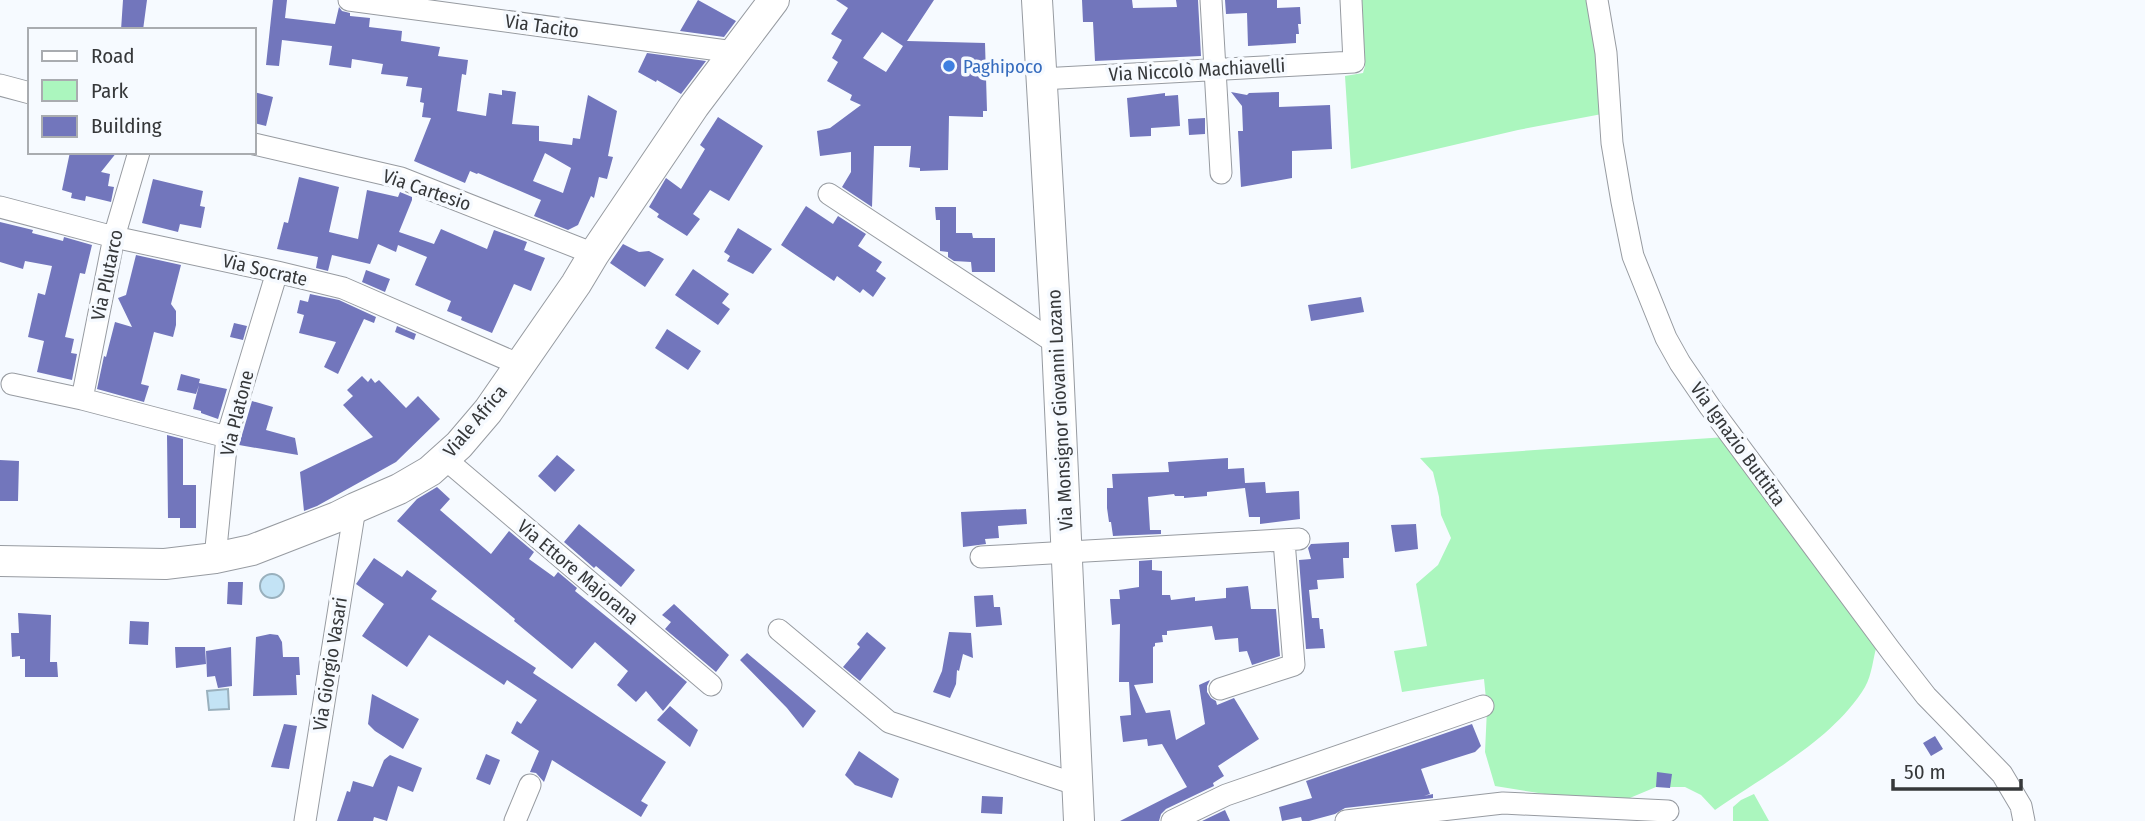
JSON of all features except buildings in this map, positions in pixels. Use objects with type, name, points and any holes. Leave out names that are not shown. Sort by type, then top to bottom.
[{"type":"main road","name":"Viale Africa","points":[[0,561],[165,564],[215,558],[252,550],[337,517],[399,489],[430,471],[488,411],[694,106],[774,0]]},
{"type":"main road","name":"Via Monsignor Giovanni Lozano","points":[[1037,0],[1057,344],[1079,821]]},
{"type":"street","name":"Via Tacito","points":[[349,0],[734,52]]},
{"type":"street","points":[[1210,0],[1222,173]]},
{"type":"street","name":"Via Niccolò Machiavelli","points":[[1041,79],[1354,62],[1351,0]]},
{"type":"street","name":"Via Ignazio Buttitta","points":[[1597,0],[1606,53],[1612,143],[1633,256],[1666,338],[1710,407],[1898,660],[1926,696],[2002,774],[2021,806],[2024,821]]},
{"type":"street","points":[[0,85],[28,92]]},
{"type":"street","name":"Via Cartesio","points":[[256,144],[401,178],[594,254]]},
{"type":"street","name":"Via Plutarco","points":[[82,399],[114,237],[138,154]]},
{"type":"street","points":[[829,194],[1057,344]]},
{"type":"street","name":"Via Socrate","points":[[0,207],[114,237],[343,288],[520,365]]},
{"type":"street","name":"Via Platone","points":[[215,558],[226,437],[277,272]]},
{"type":"street","points":[[12,384],[82,399],[226,437]]},
{"type":"street","name":"Via Ettore Majorana","points":[[444,458],[711,685]]},
{"type":"street","name":"Via Giorgio Vasari","points":[[305,821],[355,508]]},
{"type":"street","points":[[981,557],[1291,540],[1294,666],[1220,689]]},
{"type":"street","points":[[779,629],[889,722],[1077,785]]},
{"type":"street","points":[[1172,821],[1226,796],[1483,706]]},
{"type":"street","points":[[515,821],[530,785]]},
{"type":"street","points":[[1346,821],[1503,803],[1668,811]]},
{"type":"green space","points":[[1362,0],[1589,0],[1596,35],[1602,114],[1518,130],[1351,169],[1345,76],[1363,73],[1365,66]]},
{"type":"green space","points":[[1726,437],[1877,645],[1865,687],[1835,724],[1817,740],[1715,810],[1701,795],[1685,787],[1656,787],[1625,800],[1551,795],[1495,786],[1485,752],[1487,709],[1484,679],[1402,692],[1394,651],[1427,646],[1416,584],[1438,565],[1451,538],[1441,515],[1433,472],[1420,458]]},
{"type":"green space","points":[[1754,794],[1769,821],[1733,821],[1733,807]]},
{"type":"water","points":[[272,574],[281,577],[284,586],[281,595],[272,598],[263,595],[260,586],[263,577]]},
{"type":"water","points":[[228,689],[229,709],[209,710],[207,691]]},
{"type":"place","name":"Paghipoco","points":[[949,66]]}]
